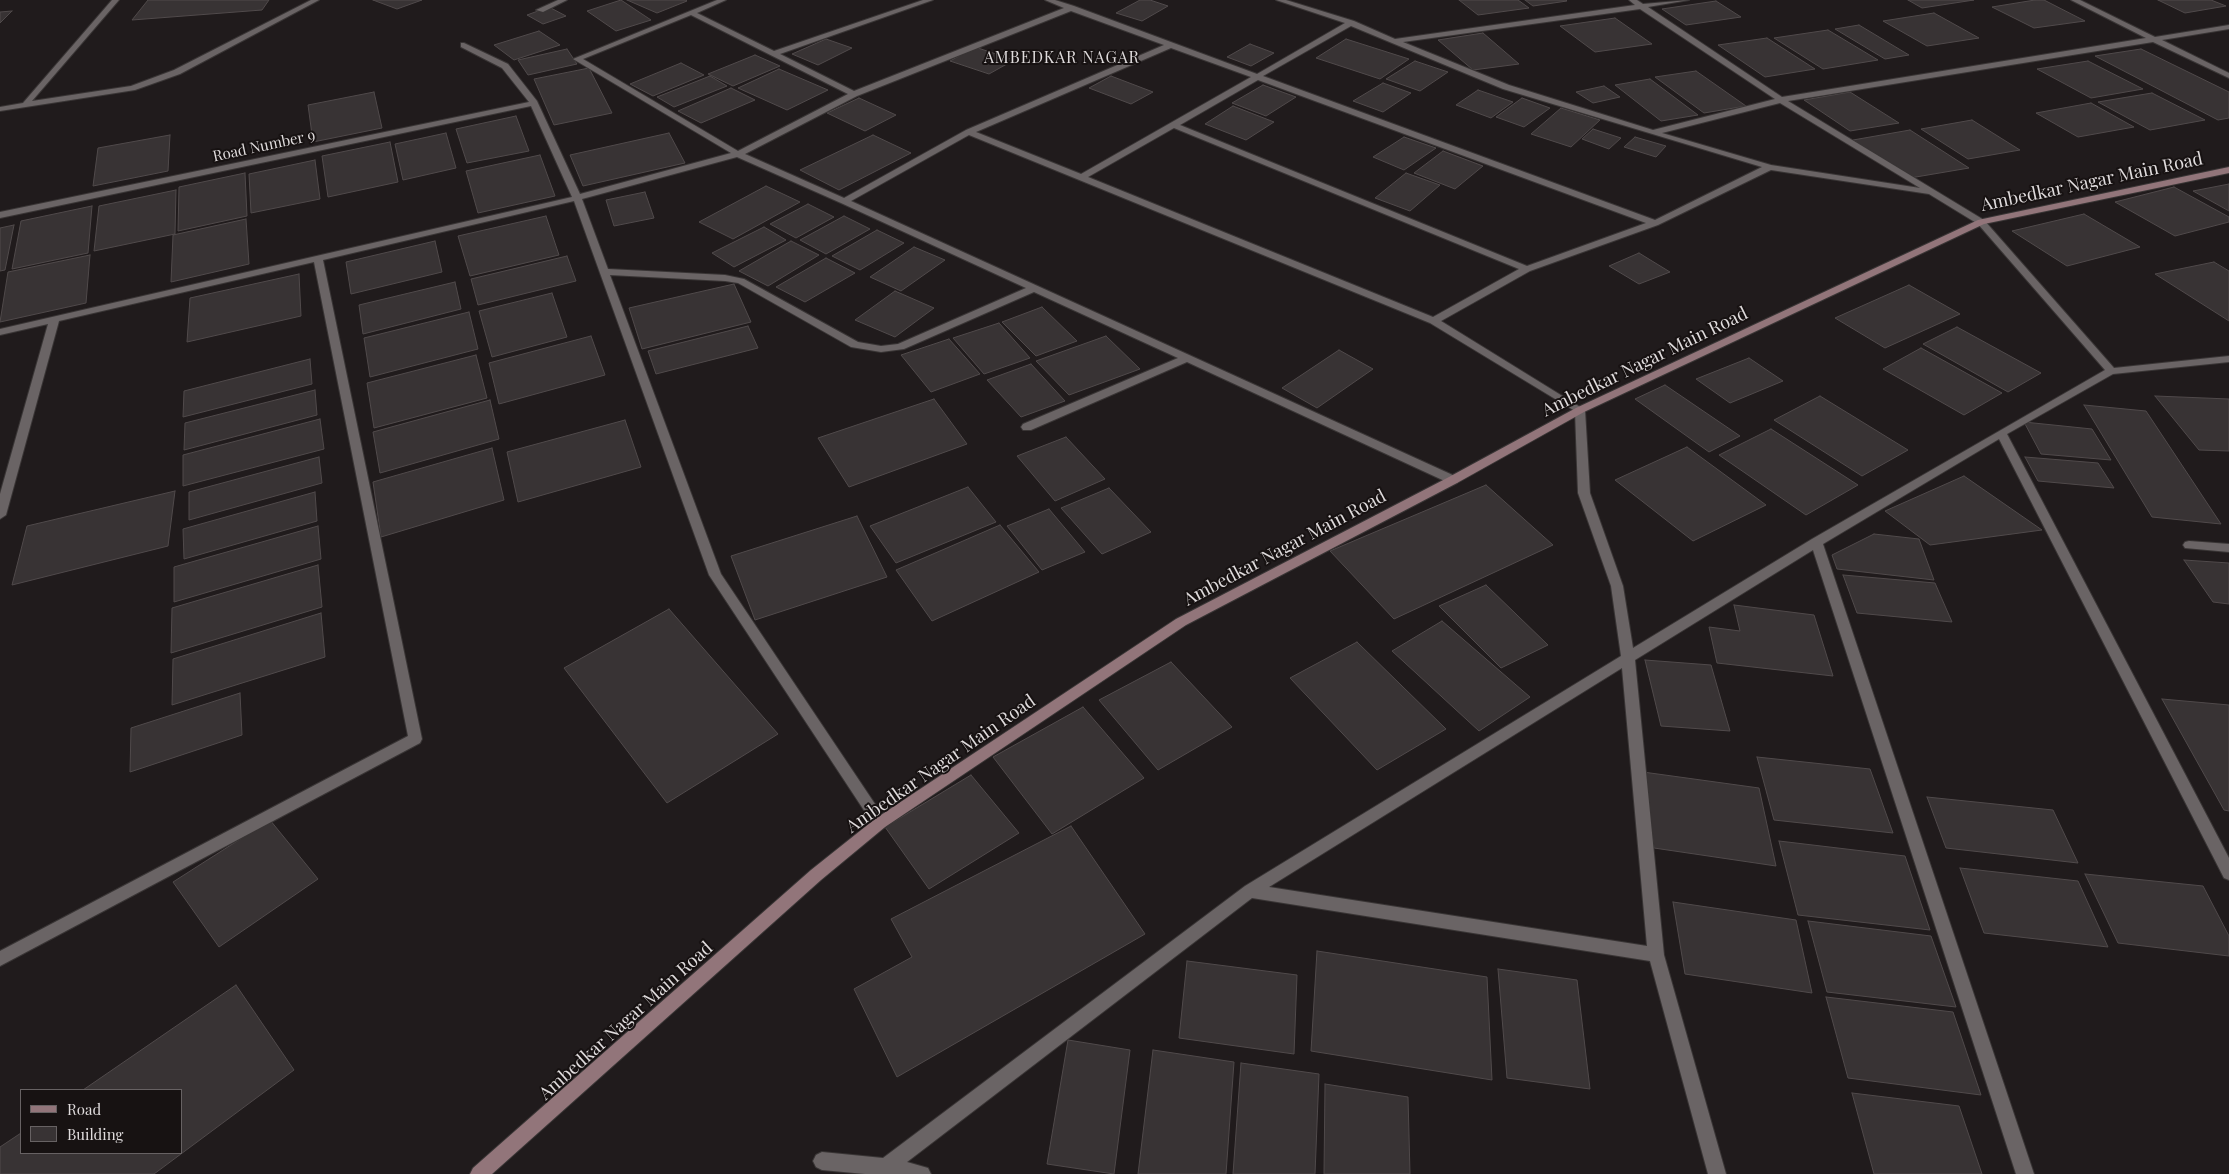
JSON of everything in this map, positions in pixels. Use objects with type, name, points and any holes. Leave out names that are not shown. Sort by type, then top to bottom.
[{"type":"street","points":[[26,104],[116,0]]},
{"type":"street","points":[[0,109],[132,88],[178,72],[316,0]]},
{"type":"street","points":[[540,10],[564,0]]},
{"type":"street","points":[[724,0],[577,59],[738,154],[1453,480]]},
{"type":"street","points":[[775,53],[930,0]]},
{"type":"street","points":[[1048,0],[1655,223]]},
{"type":"street","points":[[1279,0],[1350,23],[1506,88],[1653,133],[1770,167],[1933,193]]},
{"type":"street","points":[[1632,0],[1781,100],[1982,222],[2111,371]]},
{"type":"street","points":[[1393,41],[1686,0]]},
{"type":"street","points":[[2074,0],[2229,76]]},
{"type":"street","points":[[0,332],[577,198],[738,154],[854,94],[1071,8]]},
{"type":"street","points":[[692,13],[854,94]]},
{"type":"street","points":[[1081,178],[1350,23]]},
{"type":"street","points":[[1653,133],[1781,100],[2229,27]]},
{"type":"street","points":[[464,45],[505,66],[534,104],[577,198],[606,272],[716,575],[880,823]]},
{"type":"street","points":[[844,201],[969,132],[1171,45]]},
{"type":"street","name":"Road Number 9","points":[[0,215],[534,104]]},
{"type":"street","points":[[1174,125],[1527,269]]},
{"type":"street","points":[[969,132],[1434,321],[1580,410],[1584,493],[1617,586],[1628,657],[1656,954],[1717,1174]]},
{"type":"street","points":[[1434,321],[1527,269],[1655,223],[1770,167]]},
{"type":"street","name":"Ambedkar Nagar Main Road","points":[[480,1174],[816,876],[880,823],[1181,622],[1453,480],[1580,410],[1982,222],[2229,170]]},
{"type":"street","points":[[0,960],[415,738],[318,258]]},
{"type":"street","points":[[606,272],[726,278],[741,281],[855,345],[880,349],[900,347],[1034,288]]},
{"type":"street","points":[[0,515],[54,320]]},
{"type":"street","points":[[1027,427],[1185,358]]},
{"type":"street","points":[[886,1167],[1250,891],[1816,542],[2001,433],[2111,371],[2229,359]]},
{"type":"street","points":[[2001,433],[2229,873]]},
{"type":"street","points":[[1816,542],[2025,1174]]},
{"type":"street","points":[[2189,545],[2229,548]]},
{"type":"street","points":[[1250,891],[1656,954]]},
{"type":"street","points":[[822,1161],[886,1167],[922,1174]]},
{"type":"building","points":[[148,0],[269,0],[262,10],[132,20]]},
{"type":"building","points":[[373,0],[422,0],[397,9]]},
{"type":"building","points":[[621,0],[651,20],[616,31],[587,11]]},
{"type":"building","points":[[627,0],[686,0],[687,1],[657,13]]},
{"type":"building","points":[[1140,0],[1150,0],[1168,6],[1142,21],[1116,13]]},
{"type":"building","points":[[1459,0],[1518,0],[1529,8],[1478,15]]},
{"type":"building","points":[[1525,0],[1566,0],[1567,1],[1533,6]]},
{"type":"building","points":[[1908,0],[1974,0],[1922,8]]},
{"type":"building","points":[[2044,0],[2085,21],[2034,28],[1992,7]]},
{"type":"building","points":[[2158,0],[2211,0],[2226,6],[2185,13]]},
{"type":"building","points":[[1716,1],[1741,17],[1686,25],[1662,9]]},
{"type":"building","points":[[549,7],[566,16],[543,24],[527,15]]},
{"type":"building","points":[[12,11],[0,23],[0,12]]},
{"type":"building","points":[[1934,13],[1979,38],[1927,46],[1883,21]]},
{"type":"building","points":[[1615,18],[1652,44],[1595,52],[1560,26]]},
{"type":"building","points":[[1859,25],[1909,55],[1885,59],[1835,29]]},
{"type":"building","points":[[1828,30],[1878,60],[1823,69],[1774,38]]},
{"type":"building","points":[[539,31],[560,45],[514,60],[494,45]]},
{"type":"building","points":[[1483,33],[1519,64],[1473,70],[1438,40]]},
{"type":"building","points":[[1767,38],[1815,69],[1765,77],[1718,45]]},
{"type":"building","points":[[826,39],[852,48],[818,65],[792,54]]},
{"type":"building","points":[[1346,39],[1409,59],[1380,79],[1316,58]]},
{"type":"building","points":[[1250,44],[1274,53],[1251,66],[1227,57]]},
{"type":"building","points":[[975,47],[1014,60],[989,74],[950,61]]},
{"type":"building","points":[[567,49],[577,64],[528,75],[518,60]]},
{"type":"building","points":[[2141,49],[2229,92],[2229,118],[2218,120],[2095,56]]},
{"type":"building","points":[[755,55],[780,66],[733,86],[708,74]]},
{"type":"building","points":[[1415,61],[1448,72],[1420,91],[1386,79]]},
{"type":"building","points":[[2088,61],[2143,89],[2091,98],[2037,69]]},
{"type":"building","points":[[681,63],[704,75],[653,96],[630,84]]},
{"type":"building","points":[[589,68],[612,113],[554,125],[534,79]]},
{"type":"building","points":[[779,69],[828,90],[787,110],[738,88]]},
{"type":"building","points":[[1696,71],[1746,106],[1704,113],[1655,77]]},
{"type":"building","points":[[710,76],[727,86],[674,107],[657,97]]},
{"type":"building","points":[[1111,76],[1153,92],[1131,104],[1089,88]]},
{"type":"building","points":[[1650,79],[1698,115],[1661,121],[1615,85]]},
{"type":"building","points":[[1383,83],[1411,93],[1383,112],[1353,101]]},
{"type":"building","points":[[1263,85],[1296,97],[1266,116],[1232,103]]},
{"type":"building","points":[[1604,86],[1620,97],[1593,103],[1576,92]]},
{"type":"building","points":[[731,88],[755,100],[701,123],[678,111]]},
{"type":"building","points":[[1478,90],[1513,102],[1491,118],[1456,105]]},
{"type":"building","points":[[374,92],[382,128],[313,142],[308,105]]},
{"type":"building","points":[[1850,92],[1899,123],[1850,131],[1804,100]]},
{"type":"building","points":[[2152,93],[2205,120],[2150,130],[2098,102]]},
{"type":"building","points":[[859,98],[896,115],[865,131],[827,113]]},
{"type":"building","points":[[1522,98],[1550,108],[1524,127],[1496,117]]},
{"type":"building","points":[[2091,103],[2134,127],[2078,137],[2036,113]]},
{"type":"building","points":[[1233,106],[1274,122],[1246,140],[1205,124]]},
{"type":"building","points":[[1561,108],[1600,120],[1571,147],[1531,134]]},
{"type":"building","points":[[516,116],[529,151],[467,163],[456,129]]},
{"type":"building","points":[[1972,120],[2020,150],[1968,159],[1921,129]]},
{"type":"building","points":[[1593,129],[1621,138],[1609,149],[1582,139]]},
{"type":"building","points":[[1910,130],[1969,168],[1910,178],[1853,140]]},
{"type":"building","points":[[446,133],[456,168],[403,180],[395,144]]},
{"type":"building","points":[[669,133],[685,163],[583,186],[570,155]]},
{"type":"building","points":[[170,135],[168,171],[93,186],[98,148]]},
{"type":"building","points":[[873,135],[911,153],[839,190],[800,170]]},
{"type":"building","points":[[1404,137],[1436,148],[1404,170],[1373,157]]},
{"type":"building","points":[[1635,137],[1666,146],[1656,157],[1624,147]]},
{"type":"building","points":[[390,142],[398,182],[328,197],[322,156]]},
{"type":"building","points":[[1443,151],[1483,166],[1455,189],[1414,173]]},
{"type":"building","points":[[540,155],[555,196],[478,213],[466,171]]},
{"type":"building","points":[[315,160],[320,199],[251,213],[249,174]]},
{"type":"building","points":[[245,173],[247,216],[178,231],[179,187]]},
{"type":"building","points":[[1406,173],[1440,185],[1410,211],[1375,198]]},
{"type":"building","points":[[2229,184],[2229,211],[2193,191]]},
{"type":"building","points":[[766,186],[800,202],[733,239],[699,222]]},
{"type":"building","points":[[2174,187],[2229,217],[2229,222],[2175,236],[2115,202]]},
{"type":"building","points":[[176,190],[175,234],[94,251],[99,206]]},
{"type":"building","points":[[645,192],[654,218],[614,226],[606,200]]},
{"type":"building","points":[[808,204],[834,217],[796,238],[770,224]]},
{"type":"building","points":[[92,206],[88,253],[12,269],[21,221]]},
{"type":"building","points":[[2084,214],[2140,247],[2067,266],[2012,231]]},
{"type":"building","points":[[546,216],[559,255],[470,276],[458,236]]},
{"type":"building","points":[[844,216],[870,229],[826,254],[800,240]]},
{"type":"building","points":[[246,219],[249,264],[171,282],[173,235]]},
{"type":"building","points":[[14,225],[5,270],[0,271],[0,228]]},
{"type":"building","points":[[764,227],[786,240],[734,267],[712,253]]},
{"type":"building","points":[[877,230],[904,243],[860,270],[832,256]]},
{"type":"building","points":[[435,241],[442,272],[351,294],[346,262]]},
{"type":"building","points":[[791,241],[819,255],[768,286],[739,271]]},
{"type":"building","points":[[914,247],[945,260],[901,291],[870,277]]},
{"type":"building","points":[[1639,253],[1670,272],[1639,284],[1609,266]]},
{"type":"building","points":[[90,255],[86,303],[0,322],[8,272]]},
{"type":"building","points":[[567,256],[576,281],[478,305],[471,279]]},
{"type":"building","points":[[826,258],[855,273],[805,302],[776,287]]},
{"type":"building","points":[[2214,262],[2229,271],[2229,321],[2155,274]]},
{"type":"building","points":[[299,274],[301,316],[187,342],[190,298]]},
{"type":"building","points":[[455,282],[461,309],[363,334],[359,305]]},
{"type":"building","points":[[734,284],[751,322],[642,349],[629,308]]},
{"type":"building","points":[[1909,285],[1960,314],[1885,348],[1835,318]]},
{"type":"building","points":[[895,291],[934,308],[895,337],[855,320]]},
{"type":"building","points":[[552,293],[567,337],[492,357],[479,311]]},
{"type":"building","points":[[1042,307],[1077,341],[1036,356],[1002,322]]},
{"type":"building","points":[[469,312],[478,349],[370,377],[364,338]]},
{"type":"building","points":[[999,323],[1030,358],[984,374],[953,338]]},
{"type":"building","points":[[748,326],[758,348],[656,374],[648,351]]},
{"type":"building","points":[[1957,327],[2041,373],[2008,392],[1923,344]]},
{"type":"building","points":[[591,336],[605,375],[499,404],[489,363]]},
{"type":"building","points":[[1106,336],[1140,369],[1069,395],[1036,361]]},
{"type":"building","points":[[949,339],[980,374],[931,392],[901,355]]},
{"type":"building","points":[[1921,348],[2002,393],[1964,415],[1883,369]]},
{"type":"building","points":[[1339,350],[1373,369],[1317,408],[1282,388]]},
{"type":"building","points":[[476,355],[487,398],[374,428],[367,383]]},
{"type":"building","points":[[1749,358],[1783,381],[1730,403],[1696,379]]},
{"type":"building","points":[[310,359],[312,384],[183,417],[184,391]]},
{"type":"building","points":[[1031,364],[1065,401],[1021,417],[987,380]]},
{"type":"building","points":[[1665,385],[1740,436],[1709,452],[1635,399]]},
{"type":"building","points":[[315,390],[317,415],[184,450],[185,423]]},
{"type":"building","points":[[1820,396],[1908,450],[1862,476],[1774,420]]},
{"type":"building","points":[[2155,396],[2229,399],[2229,451],[2199,450]]},
{"type":"building","points":[[934,399],[967,444],[849,487],[818,438]]},
{"type":"building","points":[[490,400],[499,439],[380,473],[373,432]]},
{"type":"building","points":[[2084,405],[2146,411],[2221,524],[2152,517]]},
{"type":"building","points":[[320,419],[324,449],[183,486],[183,455]]},
{"type":"building","points":[[625,420],[641,467],[518,502],[507,452]]},
{"type":"building","points":[[2024,422],[2092,429],[2111,460],[2041,454]]},
{"type":"building","points":[[1771,429],[1858,485],[1806,515],[1719,455]]},
{"type":"building","points":[[1066,437],[1105,479],[1055,501],[1017,456]]},
{"type":"building","points":[[1687,447],[1766,505],[1693,541],[1615,480]]},
{"type":"building","points":[[492,448],[504,500],[381,537],[373,482]]},
{"type":"building","points":[[319,457],[322,483],[189,520],[189,492]]},
{"type":"building","points":[[2025,457],[2098,463],[2114,488],[2038,481]]},
{"type":"building","points":[[1964,476],[2042,530],[1930,545],[1885,511]]},
{"type":"building","points":[[1486,485],[1553,545],[1394,619],[1330,551]]},
{"type":"building","points":[[968,487],[996,522],[896,563],[870,526]]},
{"type":"building","points":[[1109,488],[1151,532],[1102,554],[1061,508]]},
{"type":"building","points":[[175,491],[168,546],[12,585],[27,526]]},
{"type":"building","points":[[315,492],[317,521],[184,559],[183,529]]},
{"type":"building","points":[[1049,509],[1085,552],[1042,570],[1007,526]]},
{"type":"building","points":[[857,516],[887,577],[755,620],[731,556]]},
{"type":"building","points":[[1000,525],[1039,572],[932,621],[896,570]]},
{"type":"building","points":[[318,526],[321,559],[174,602],[174,567]]},
{"type":"building","points":[[1874,534],[1919,539],[1934,580],[1837,569],[1832,555]]},
{"type":"building","points":[[2184,560],[2229,563],[2229,604],[2213,602]]},
{"type":"building","points":[[318,565],[322,607],[171,653],[172,608]]},
{"type":"building","points":[[1843,575],[1935,583],[1952,622],[1857,613]]},
{"type":"building","points":[[1486,585],[1548,645],[1501,668],[1439,606]]},
{"type":"building","points":[[1734,605],[1814,615],[1833,676],[1717,663],[1709,627],[1740,631]]},
{"type":"building","points":[[669,609],[778,734],[667,803],[564,668]]},
{"type":"building","points":[[321,613],[325,657],[172,705],[173,659]]},
{"type":"building","points":[[1442,621],[1530,697],[1479,731],[1392,651]]},
{"type":"building","points":[[1357,642],[1446,729],[1377,770],[1290,678]]},
{"type":"building","points":[[1645,660],[1711,665],[1730,731],[1661,726]]},
{"type":"building","points":[[1171,662],[1232,727],[1158,770],[1099,700]]},
{"type":"building","points":[[240,693],[242,735],[130,772],[131,728]]},
{"type":"building","points":[[2162,699],[2229,705],[2229,811],[2224,810]]},
{"type":"building","points":[[1083,707],[1144,778],[1052,834],[993,757]]},
{"type":"building","points":[[1757,757],[1870,769],[1893,833],[1774,820]]},
{"type":"building","points":[[1643,772],[1759,788],[1776,866],[1654,848]]},
{"type":"building","points":[[971,775],[1019,833],[929,889],[885,827]]},
{"type":"building","points":[[1927,797],[2053,810],[2078,863],[1946,848]]},
{"type":"building","points":[[270,820],[318,879],[219,947],[173,882]]},
{"type":"building","points":[[1071,826],[1145,934],[897,1077],[854,989],[912,957],[891,919]]},
{"type":"building","points":[[1779,841],[1905,856],[1930,930],[1798,915]]},
{"type":"building","points":[[1960,868],[2078,881],[2108,947],[1984,933]]},
{"type":"building","points":[[2085,874],[2203,886],[2229,936],[2229,956],[2118,943]]},
{"type":"building","points":[[1673,902],[1796,920],[1812,993],[1685,974]]},
{"type":"building","points":[[1808,921],[1931,936],[1956,1007],[1827,992]]},
{"type":"building","points":[[1317,951],[1487,977],[1492,1080],[1311,1051]]},
{"type":"building","points":[[1187,961],[1297,975],[1294,1054],[1179,1038]]},
{"type":"building","points":[[1498,969],[1577,980],[1590,1089],[1507,1078]]},
{"type":"building","points":[[236,985],[294,1070],[182,1153],[182,1089],[84,1089]]},
{"type":"building","points":[[1826,997],[1953,1012],[1981,1095],[1848,1078]]},
{"type":"building","points":[[1068,1040],[1130,1050],[1114,1174],[1047,1164]]},
{"type":"building","points":[[1153,1050],[1234,1062],[1226,1174],[1138,1174]]},
{"type":"building","points":[[1241,1063],[1319,1074],[1315,1174],[1233,1174]]},
{"type":"building","points":[[1325,1084],[1408,1097],[1410,1174],[1324,1174]]},
{"type":"building","points":[[1852,1093],[1959,1106],[1982,1174],[1874,1174]]},
{"type":"building","points":[[20,1134],[20,1154],[181,1154],[154,1174],[0,1174],[0,1147]]},
{"type":"district","name":"AMBEDKAR NAGAR","points":[[1062,58]]}]
